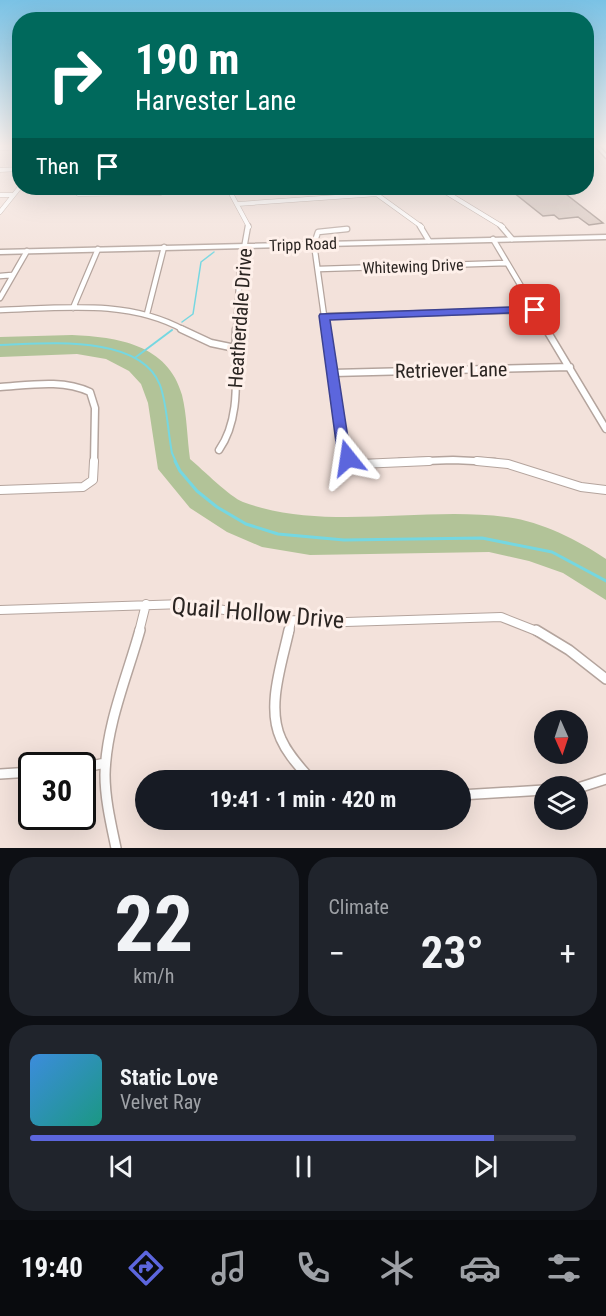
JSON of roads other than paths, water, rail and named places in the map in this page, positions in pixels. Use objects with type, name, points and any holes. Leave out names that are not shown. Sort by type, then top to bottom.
[{"type":"street","points":[[0,195],[13,195]]},
{"type":"street","points":[[0,212],[13,195]]},
{"type":"street","name":"Heatherdale Drive","points":[[219,450],[227,441],[235,407],[235,348],[243,246],[249,227],[232,195]]},
{"type":"street","points":[[238,204],[267,200],[352,198],[372,195]]},
{"type":"street","points":[[379,195],[418,223],[429,241]]},
{"type":"street","points":[[451,195],[501,225],[512,239]]},
{"type":"street","points":[[346,229],[318,232],[314,244],[344,453],[353,462],[360,464],[463,460],[509,464],[587,489],[606,490]]},
{"type":"street","name":"Tripp Road","points":[[0,252],[606,237]]},
{"type":"street","points":[[493,239],[606,429]]},
{"type":"street","points":[[147,314],[164,247]]},
{"type":"street","points":[[73,308],[98,249]]},
{"type":"street","points":[[0,298],[27,251]]},
{"type":"street","name":"Whitewing Drive","points":[[319,269],[507,263]]},
{"type":"street","points":[[0,276],[12,275]]},
{"type":"street","points":[[0,310],[117,309],[147,314],[175,324],[209,345],[235,348]]},
{"type":"street","points":[[324,316],[535,310]]},
{"type":"street","name":"Retriever Lane","points":[[333,373],[570,367]]},
{"type":"street","points":[[0,490],[83,487],[89,484],[94,476],[95,408],[90,392],[71,385],[1,389]]},
{"type":"street","points":[[116,848],[108,813],[105,763],[115,711],[138,643],[146,604]]},
{"type":"street","name":"Quail Hollow Drive","points":[[0,610],[184,604],[291,620],[346,622],[501,617],[525,624],[549,635],[606,679]]},
{"type":"street","points":[[291,620],[275,705],[276,728],[286,750],[302,770]]},
{"type":"street","points":[[96,765],[105,763]]},
{"type":"street","points":[[0,774],[18,773]]},
{"type":"street","points":[[588,786],[606,779]]},
{"type":"street","points":[[471,794],[534,791]]},
{"type":"waterway","points":[[182,322],[193,314],[201,262],[214,252]]},
{"type":"waterway","points":[[136,357],[172,330]]},
{"type":"waterway","points":[[0,345],[89,345],[112,349],[133,357],[149,368],[160,385],[172,453],[176,462]]},
{"type":"waterway","points":[[175,461],[180,471],[197,491],[217,507],[246,524],[278,534],[344,540],[482,538],[552,552],[606,581]]}]
